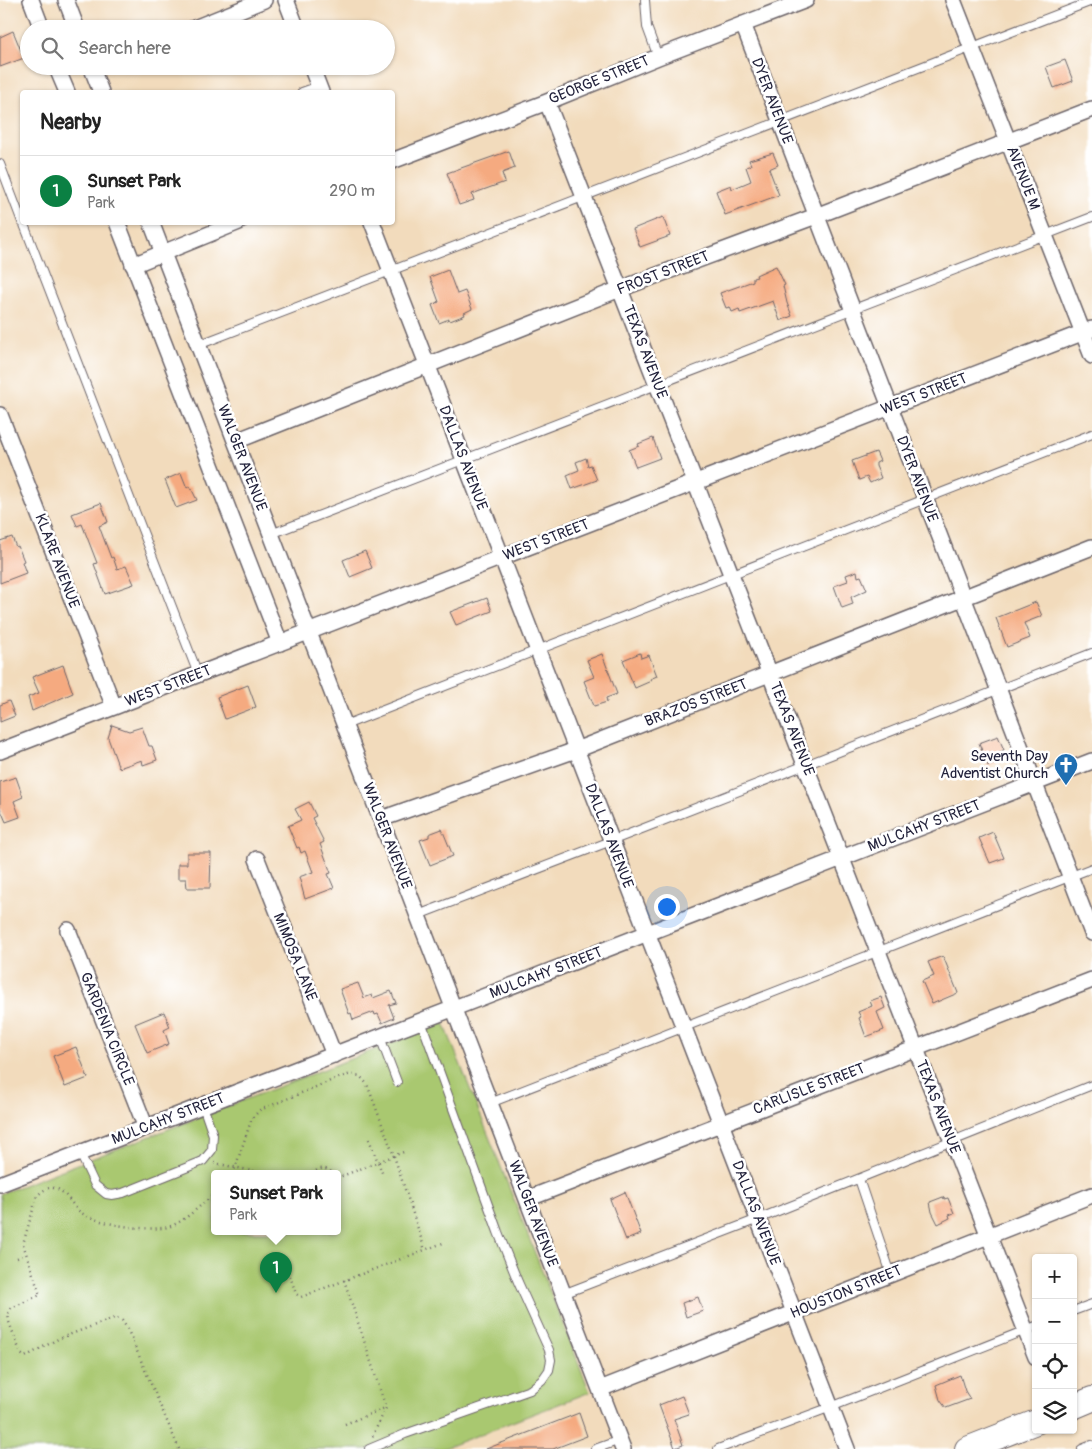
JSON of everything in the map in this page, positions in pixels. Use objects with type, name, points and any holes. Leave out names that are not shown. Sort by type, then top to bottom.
[{"type":"main road","points":[[1077,1405],[1092,1399]]},
{"type":"main road","points":[[968,1449],[1032,1424]]},
{"type":"street","points":[[31,0],[39,20]]},
{"type":"street","points":[[66,0],[74,20]]},
{"type":"street","points":[[214,20],[264,0]]},
{"type":"street","points":[[286,0],[294,20]]},
{"type":"street","name":"GEORGE STREET","points":[[395,161],[806,0]]},
{"type":"street","name":"AVENUE M","points":[[953,0],[1045,235],[1087,331],[1092,356]]},
{"type":"street","name":"DYER AVENUE","points":[[743,24],[1092,933]]},
{"type":"street","points":[[60,75],[66,90]]},
{"type":"street","points":[[96,75],[100,90]]},
{"type":"street","points":[[315,75],[320,89]]},
{"type":"street","name":"TEXAS AVENUE","points":[[547,102],[989,1236],[1031,1328],[1034,1344]]},
{"type":"street","name":"FROST STREET","points":[[236,442],[620,289],[816,216],[1092,109]]},
{"type":"street","name":"WALGER AVENUE","points":[[118,225],[280,643]]},
{"type":"street","name":"WALGER AVENUE","points":[[152,225],[621,1444]]},
{"type":"street","points":[[133,265],[232,225]]},
{"type":"street","name":"DALLAS AVENUE","points":[[373,225],[847,1449]]},
{"type":"street","name":"WEST STREET","points":[[0,751],[1087,331]]},
{"type":"street","name":"KLARE AVENUE","points":[[0,415],[114,707]]},
{"type":"street","name":"BRAZOS STREET","points":[[381,819],[576,750],[1092,547]]},
{"type":"street","name":"MULCAHY STREET","points":[[0,1184],[1092,761]]},
{"type":"street","name":"MIMOSA LANE","points":[[257,859],[334,1055]]},
{"type":"street","name":"GARDENIA CIRCLE","points":[[68,930],[146,1128]]},
{"type":"street","name":"CARLISLE STREET","points":[[527,1199],[1092,980]]},
{"type":"street","name":"HOUSTON STREET","points":[[600,1389],[1092,1195]]},
{"type":"lane","points":[[645,0],[647,27],[658,57]]},
{"type":"lane","points":[[198,345],[1092,1]]},
{"type":"lane","points":[[0,164],[20,214]]},
{"type":"lane","points":[[271,534],[1092,217]]},
{"type":"lane","points":[[24,225],[198,674]]},
{"type":"lane","points":[[344,725],[1092,434]]},
{"type":"lane","points":[[418,915],[1092,653]]},
{"type":"lane","points":[[490,1103],[1092,868]]},
{"type":"lane","points":[[369,1445],[530,1390],[542,1380],[549,1370],[551,1360],[539,1326],[518,1282],[498,1232],[421,1021]]},
{"type":"lane","points":[[380,1037],[397,1082]]},
{"type":"lane","points":[[563,1294],[758,1219],[1092,1085]]},
{"type":"lane","points":[[80,1153],[95,1185],[106,1194],[123,1193],[203,1161],[212,1150],[213,1135],[203,1106]]},
{"type":"lane","points":[[859,1179],[891,1274]]},
{"type":"lane","points":[[1077,1310],[1092,1304]]},
{"type":"lane","points":[[718,1449],[831,1407],[1031,1328]]},
{"type":"lane","points":[[595,1449],[621,1444]]},
{"type":"lane","points":[[1082,1449],[1092,1444]]},
{"type":"path","points":[[234,1170],[252,1118],[260,1110],[335,1079],[351,1074],[360,1076],[367,1084],[394,1156],[425,1250]]},
{"type":"path","points":[[369,1139],[383,1176]]},
{"type":"path","points":[[341,1176],[406,1151]]},
{"type":"path","points":[[203,1161],[249,1170]]},
{"type":"path","points":[[316,1170],[318,1168],[327,1170]]},
{"type":"path","points":[[179,1449],[127,1328],[121,1319],[114,1318],[58,1339],[25,1357],[21,1354],[9,1322],[8,1314],[12,1308],[40,1296],[23,1244],[38,1196],[43,1190],[53,1187],[59,1190],[80,1212],[94,1219],[132,1227],[169,1227],[211,1197]]},
{"type":"path","points":[[290,1276],[296,1294],[301,1297],[443,1243]]},
{"type":"path","points":[[17,1258],[26,1255]]},
{"type":"path","points":[[344,1280],[386,1408],[369,1445]]},
{"type":"path","points":[[345,1424],[386,1408]]},
{"type":"green space","points":[[444,1023],[590,1392],[442,1449],[0,1449],[0,1194]]},
{"type":"building","points":[[13,31],[20,48],[20,60],[0,67],[0,37]]},
{"type":"building","points":[[1065,60],[1073,81],[1054,88],[1046,67]]},
{"type":"building","points":[[509,151],[515,168],[502,173],[505,182],[472,194],[474,200],[459,205],[447,173]]},
{"type":"building","points":[[773,153],[778,165],[769,169],[779,195],[725,215],[716,191],[731,185],[732,189],[751,181],[746,167],[751,165],[749,160]]},
{"type":"building","points":[[663,217],[670,236],[640,247],[633,229]]},
{"type":"building","points":[[776,266],[785,285],[783,286],[792,316],[780,321],[773,301],[740,313],[739,309],[732,312],[730,307],[726,308],[720,293],[753,281],[753,278],[757,277],[756,275]]},
{"type":"building","points":[[448,270],[457,294],[465,291],[472,309],[464,313],[465,315],[439,323],[432,305],[439,302],[430,277]]},
{"type":"building","points":[[653,438],[660,458],[636,467],[629,450]]},
{"type":"building","points":[[876,452],[880,461],[876,463],[876,466],[881,478],[870,483],[867,477],[859,480],[852,461]]},
{"type":"building","points":[[586,458],[588,466],[591,465],[597,480],[572,489],[567,475],[579,470],[576,462]]},
{"type":"building","points":[[181,473],[187,488],[190,486],[197,500],[176,508],[165,480]]},
{"type":"building","points":[[101,503],[108,522],[99,526],[111,558],[113,557],[117,569],[126,566],[134,584],[105,594],[94,564],[97,563],[82,524],[77,526],[72,514]]},
{"type":"building","points":[[12,537],[24,561],[22,562],[26,573],[0,583],[0,541]]},
{"type":"building","points":[[365,551],[372,568],[350,577],[343,560]]},
{"type":"building","points":[[857,571],[858,577],[861,576],[867,590],[851,597],[853,604],[842,608],[834,586],[848,581],[846,575]]},
{"type":"building","points":[[487,598],[492,611],[456,625],[450,612]]},
{"type":"building","points":[[1036,602],[1042,616],[1024,623],[1030,638],[1007,647],[996,618]]},
{"type":"building","points":[[640,653],[641,658],[649,655],[657,676],[650,679],[651,681],[635,688],[623,660]]},
{"type":"building","points":[[602,654],[617,694],[606,698],[607,702],[594,706],[584,681],[594,677],[587,660]]},
{"type":"building","points":[[63,665],[73,693],[32,711],[28,697],[39,693],[32,677]]},
{"type":"building","points":[[248,685],[256,707],[225,719],[217,697]]},
{"type":"building","points":[[9,701],[15,716],[0,722],[0,705]]},
{"type":"building","points":[[112,725],[129,731],[142,727],[157,760],[143,765],[142,760],[119,768],[108,738]]},
{"type":"building","points":[[998,736],[1004,750],[998,753],[1001,761],[988,766],[979,743]]},
{"type":"building","points":[[16,777],[23,797],[14,801],[20,817],[6,822],[0,808],[0,782]]},
{"type":"building","points":[[309,802],[316,816],[312,818],[324,842],[320,844],[331,873],[328,874],[334,888],[305,899],[299,877],[313,872],[305,851],[301,853],[299,847],[297,848],[288,826],[301,820],[295,809]]},
{"type":"building","points":[[442,829],[453,856],[430,865],[420,840]]},
{"type":"building","points":[[993,832],[1004,858],[990,863],[979,838]]},
{"type":"building","points":[[187,853],[211,853],[210,888],[187,888],[186,879],[178,879],[178,864],[187,864]]},
{"type":"building","points":[[943,956],[958,993],[932,1004],[922,981],[934,976],[928,962]]},
{"type":"building","points":[[358,983],[364,998],[372,995],[373,998],[391,991],[396,1003],[389,1005],[394,1018],[382,1023],[378,1014],[375,1015],[374,1012],[353,1020],[340,989]]},
{"type":"building","points":[[881,997],[885,1008],[877,1012],[884,1030],[866,1037],[858,1012],[872,1006],[870,1001]]},
{"type":"building","points":[[164,1012],[170,1027],[164,1030],[169,1044],[147,1053],[135,1024]]},
{"type":"building","points":[[76,1047],[88,1078],[65,1087],[53,1056]]},
{"type":"building","points":[[625,1192],[641,1234],[626,1240],[610,1199]]},
{"type":"building","points":[[943,1197],[944,1199],[948,1198],[954,1213],[949,1215],[950,1218],[938,1224],[932,1212],[930,1202]]},
{"type":"building","points":[[698,1297],[703,1311],[686,1317],[682,1303]]},
{"type":"building","points":[[960,1375],[965,1391],[970,1399],[946,1408],[940,1400],[936,1385]]},
{"type":"building","points":[[682,1396],[689,1414],[674,1419],[683,1445],[675,1448],[659,1405]]},
{"type":"building","points":[[579,1413],[587,1436],[553,1449],[486,1449]]},
{"type":"place","name":"Seventh Day Adventist Church","points":[[1066,786]]},
{"type":"place","name":"Sunset Park","points":[[276,1293]]}]
